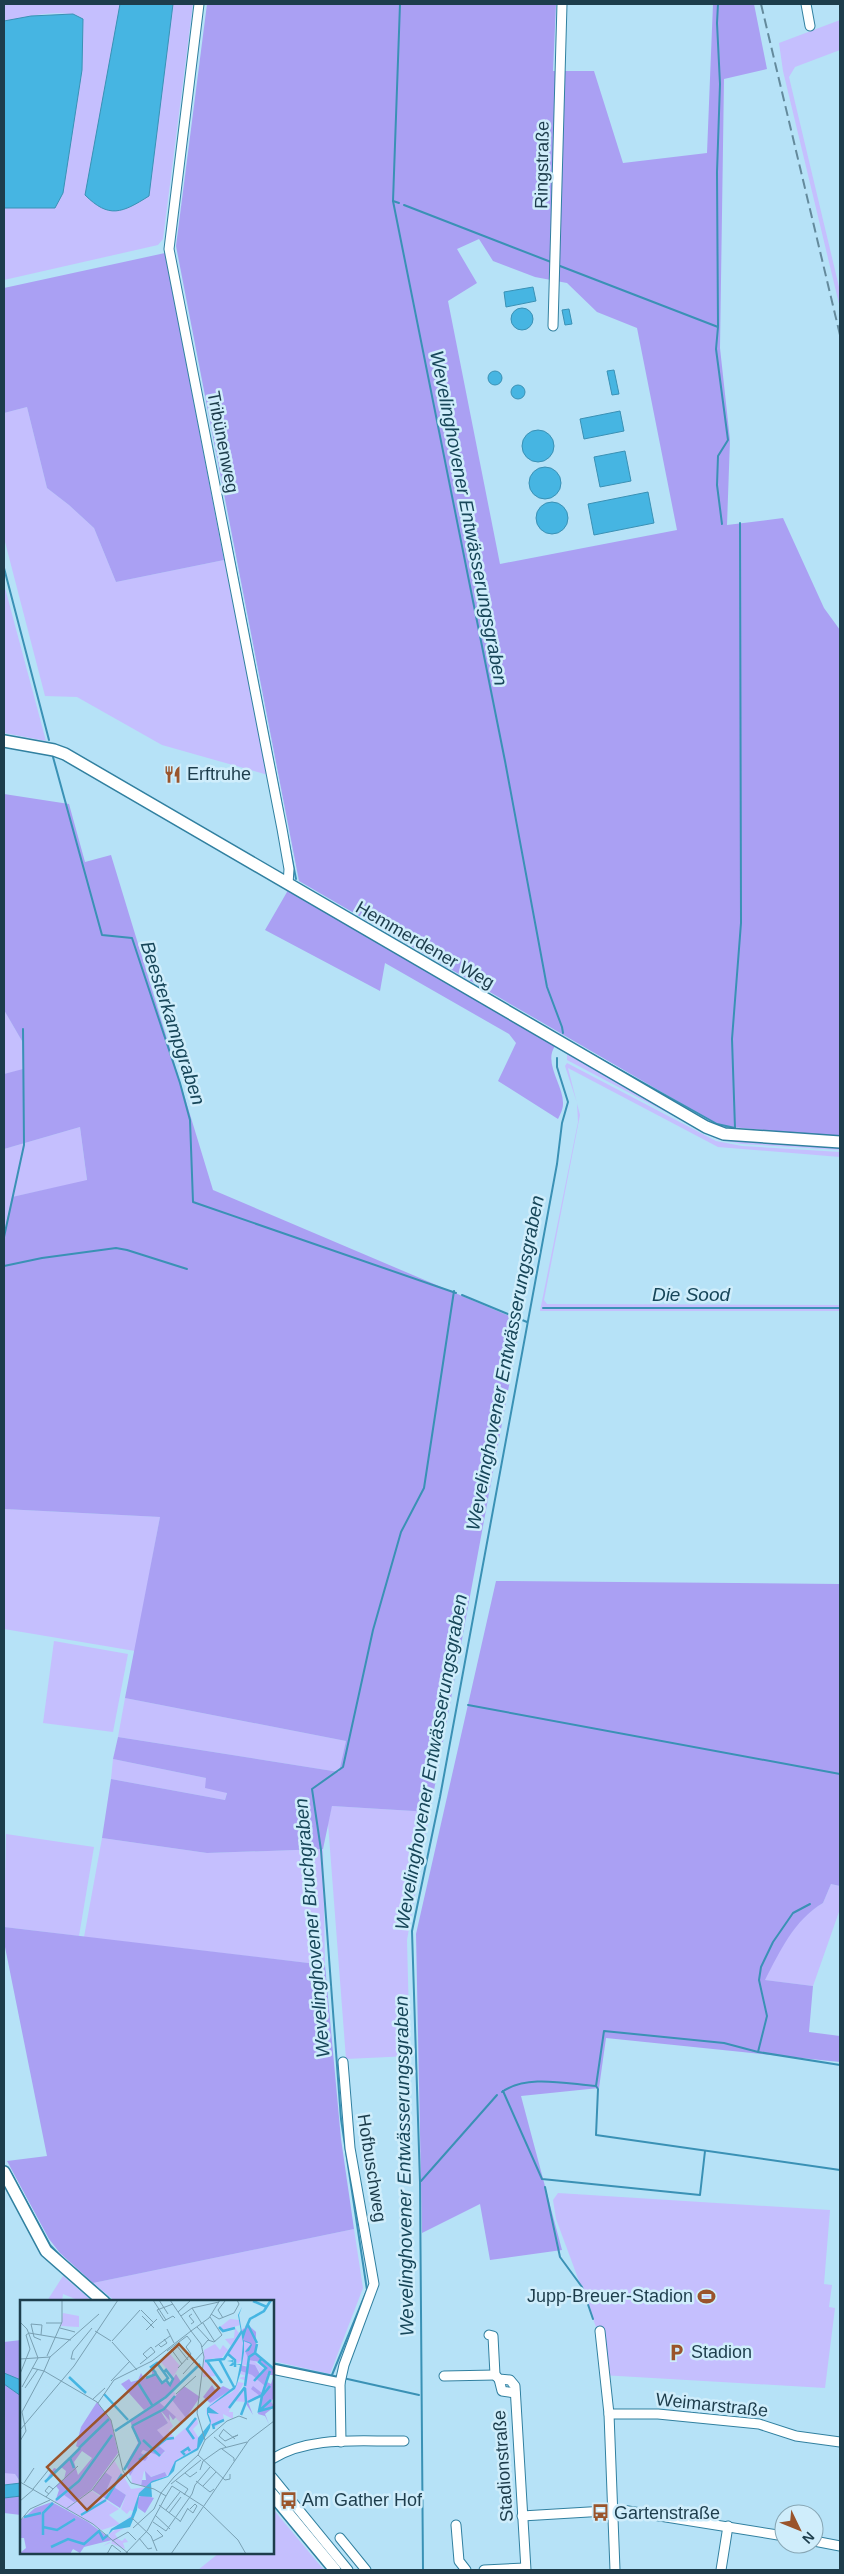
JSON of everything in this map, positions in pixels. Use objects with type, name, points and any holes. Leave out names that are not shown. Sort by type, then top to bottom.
[{"type":"main road","name":"Hemmerdener Weg","points":[[4,741],[60,752],[712,1130],[730,1134],[840,1142]]},
{"type":"main road","points":[[4,2172],[46,2251],[102,2300]]},
{"type":"main road","points":[[274,2496],[340,2568]]},
{"type":"street","name":"Tribünenweg","points":[[199,4],[169,252],[282,829],[289,869],[288,884]]},
{"type":"street","name":"Ringstraße","points":[[553,326],[562,4]]},
{"type":"street","points":[[806,4],[810,26]]},
{"type":"street","name":"Hofbuschweg","points":[[340,2383],[344,2364],[372,2295],[374,2284],[350,2148],[342,2062]]},
{"type":"street","points":[[600,2331],[609,2414],[615,2570]]},
{"type":"street","points":[[444,2376],[497,2377],[493,2336],[489,2335]]},
{"type":"street","points":[[274,2369],[340,2383],[341,2442]]},
{"type":"street","name":"Stadionstraße","points":[[497,2377],[513,2382],[515,2393],[526,2569]]},
{"type":"street","name":"Weimarstraße","points":[[609,2414],[671,2415],[759,2424],[796,2436],[840,2442]]},
{"type":"street","points":[[274,2458],[302,2446],[341,2442],[404,2442]]},
{"type":"street","points":[[274,2480],[340,2568],[352,2553]]},
{"type":"street","points":[[522,2516],[612,2510],[774,2534]]},
{"type":"street","points":[[456,2525],[459,2561],[466,2570]]},
{"type":"street","points":[[721,2570],[728,2526]]},
{"type":"street","points":[[340,2538],[366,2570]]},
{"type":"street","points":[[824,2543],[840,2546]]},
{"type":"street","points":[[484,2570],[526,2569]]},
{"type":"shaded area","points":[[4,4],[120,4],[85,195],[149,196],[173,4],[193,4],[163,239],[158,245],[4,280],[4,208],[55,208],[63,193],[82,70],[83,19],[75,15],[55,13],[4,21]]},
{"type":"shaded area","points":[[207,4],[556,4],[553,71],[594,71],[623,163],[707,153],[713,4],[754,4],[767,69],[724,79],[720,348],[730,440],[727,525],[783,518],[824,608],[840,630],[840,1137],[720,1126],[299,881],[176,246]],"holes":[[[479,239],[493,261],[535,277],[567,283],[597,312],[637,328],[677,530],[500,564],[448,301],[477,283],[457,249]]]},
{"type":"shaded area","points":[[840,20],[840,50],[795,67],[789,77],[840,291],[840,308],[783,71],[779,43]]},
{"type":"shaded area","points":[[165,253],[224,560],[116,582],[94,528],[47,488],[27,407],[4,413],[4,288]]},
{"type":"shaded area","points":[[27,407],[47,488],[94,528],[116,582],[224,560],[268,775],[162,745],[77,697],[45,696],[4,538],[4,413]]},
{"type":"shaded area","points":[[4,584],[46,741],[4,733]]},
{"type":"shaded area","points":[[4,794],[69,804],[85,862],[111,855],[213,1190],[521,1321],[430,1812],[332,1806],[323,1849],[207,1853],[102,1838],[111,1779],[225,1800],[227,1793],[205,1788],[206,1778],[113,1759],[118,1737],[339,1772],[346,1741],[125,1698],[160,1517],[4,1509],[4,1233],[12,1197],[87,1180],[80,1127],[4,1149],[4,1074],[23,1069],[22,1041],[4,1010]]},
{"type":"shaded area","points":[[286,888],[555,1046],[551,1060],[563,1104],[558,1119],[498,1081],[516,1043],[509,1034],[385,963],[380,991],[265,930],[287,892]]},
{"type":"shaded area","points":[[4,1010],[22,1041],[23,1070],[4,1074]]},
{"type":"shaded area","points":[[567,1054],[696,1125],[840,1145],[840,1150],[742,1144],[717,1139],[567,1060]]},
{"type":"shaded area","points":[[567,1063],[716,1141],[742,1146],[840,1152],[840,1157],[718,1147],[568,1068],[577,1102],[565,1066]]},
{"type":"shaded area","points":[[577,1103],[580,1115],[544,1300],[547,1304],[840,1305],[840,1311],[540,1311],[578,1122]]},
{"type":"shaded area","points":[[80,1127],[87,1181],[12,1197],[4,1233],[4,1149]]},
{"type":"shaded area","points":[[4,1509],[160,1517],[135,1651],[4,1629]]},
{"type":"shaded area","points":[[496,1581],[840,1584],[840,1886],[831,1884],[823,1903],[796,1927],[782,1947],[765,1980],[813,1986],[809,2032],[840,2036],[840,2062],[606,2038],[599,2088],[521,2096],[562,2250],[490,2260],[480,2204],[422,2233],[416,1934]]},
{"type":"shaded area","points":[[54,1641],[128,1654],[113,1732],[43,1723]]},
{"type":"shaded area","points":[[125,1698],[346,1741],[339,1772],[118,1737]]},
{"type":"shaded area","points":[[113,1759],[206,1778],[227,1792],[225,1800],[111,1779]]},
{"type":"shaded area","points":[[332,1806],[430,1812],[407,1940],[410,2056],[346,2059],[328,1823]]},
{"type":"shaded area","points":[[6,1834],[94,1847],[79,1936],[4,1927]]},
{"type":"shaded area","points":[[102,1838],[207,1853],[323,1849],[325,1965],[84,1937]]},
{"type":"shaded area","points":[[831,1884],[840,1886],[840,1909],[813,1986],[764,1980],[788,1937],[803,1918],[823,1903]]},
{"type":"shaded area","points":[[4,1927],[325,1965],[341,2139],[354,2229],[93,2283],[60,2253],[49,2239],[7,2161],[47,2156],[4,1942]]},
{"type":"shaded area","name":"Jupp-Breuer-Stadion","points":[[558,2193],[830,2210],[824,2284],[832,2285],[829,2307],[835,2308],[825,2388],[601,2375],[599,2335],[556,2219],[553,2200]]},
{"type":"shaded area","points":[[354,2229],[363,2288],[330,2374],[274,2361],[274,2300],[114,2300],[93,2283]]},
{"type":"shaded area","points":[[63,2276],[91,2300],[78,2300],[63,2294],[62,2300],[48,2300]]},
{"type":"shaded area","points":[[20,2340],[20,2380],[4,2373],[4,2342]]},
{"type":"shaded area","points":[[4,2384],[20,2395],[20,2482],[15,2474],[4,2473]]},
{"type":"shaded area","points":[[4,2473],[15,2474],[20,2483],[4,2485]]},
{"type":"shaded area","points":[[20,2496],[20,2515],[4,2513],[4,2498]]},
{"type":"shaded area","points":[[274,2510],[324,2570],[198,2570],[218,2554],[274,2554]]},
{"type":"water","points":[[120,4],[173,4],[149,196],[131,206],[116,211],[101,208],[85,195]]},
{"type":"water","points":[[73,14],[83,19],[82,70],[63,193],[55,208],[4,208],[4,21],[31,16]]},
{"type":"water","points":[[533,287],[536,301],[506,307],[504,292]]},
{"type":"water","points":[[522,308],[530,311],[533,319],[530,327],[522,330],[514,327],[511,319],[514,311]]},
{"type":"water","points":[[569,309],[572,324],[565,325],[562,310]]},
{"type":"water","points":[[614,370],[619,394],[612,395],[607,371]]},
{"type":"water","points":[[495,371],[500,373],[502,378],[500,383],[495,385],[490,383],[488,378],[490,373]]},
{"type":"water","points":[[515,385],[521,385],[525,392],[521,399],[515,399],[511,395],[511,389]]},
{"type":"water","points":[[620,411],[624,431],[584,439],[580,419]]},
{"type":"water","points":[[538,430],[544,431],[549,435],[553,440],[553,452],[549,457],[544,461],[538,462],[532,461],[527,457],[523,452],[522,446],[523,440],[527,435],[532,431]]},
{"type":"water","points":[[625,451],[631,481],[600,487],[594,457]]},
{"type":"water","points":[[545,467],[551,468],[556,472],[560,477],[560,489],[556,494],[551,498],[545,499],[539,498],[534,494],[530,489],[529,483],[530,477],[534,472],[539,468]]},
{"type":"water","points":[[648,492],[654,523],[594,535],[588,504]]},
{"type":"water","points":[[552,502],[558,503],[563,507],[567,512],[567,524],[563,529],[558,533],[552,534],[546,533],[541,529],[537,524],[536,518],[537,512],[541,507],[546,503]]},
{"type":"water","points":[[4,2373],[20,2380],[20,2395],[4,2384]]},
{"type":"water","points":[[20,2483],[20,2496],[4,2498],[4,2485]]},
{"type":"waterway","name":"Wevelinghovener Entwässerungsgraben","points":[[400,4],[393,201],[505,761],[547,987],[563,1033]]},
{"type":"waterway","points":[[718,4],[720,84],[717,172],[718,326]]},
{"type":"waterway","name":"Wevelinghovener Entwässerungsgraben","points":[[393,201],[399,203]]},
{"type":"waterway","points":[[404,205],[551,262]]},
{"type":"waterway","points":[[560,266],[718,327],[716,349],[728,440],[718,456],[717,485],[722,524]]},
{"type":"waterway","points":[[590,1053],[717,1124],[735,1128],[732,1039],[741,923],[740,523]]},
{"type":"waterway","points":[[228,530],[283,812]]},
{"type":"waterway","name":"Beesterkampgraben","points":[[4,568],[49,740]]},
{"type":"waterway","name":"Beesterkampgraben","points":[[53,757],[102,935],[132,938],[180,1083],[190,1120],[193,1202],[456,1293]]},
{"type":"waterway","points":[[286,829],[296,879]]},
{"type":"waterway","points":[[4,1237],[24,1145],[23,1029]]},
{"type":"waterway","name":"Wevelinghovener Entwässerungsgraben","points":[[423,2570],[420,2182],[412,1931],[440,1797],[557,1164],[562,1123],[568,1102],[557,1067],[557,1058]]},
{"type":"waterway","points":[[4,1266],[42,1258],[116,1248],[187,1269]]},
{"type":"waterway","name":"Wevelinghovener Bruchgraben","points":[[332,2375],[367,2290],[341,2119],[321,1850],[312,1789],[343,1767],[373,1630],[401,1532],[424,1488],[454,1291]]},
{"type":"waterway","name":"Beesterkampgraben","points":[[462,1295],[527,1322]]},
{"type":"waterway","name":"Die Sood","points":[[543,1308],[840,1308]]},
{"type":"waterway","points":[[468,1705],[840,1774]]},
{"type":"waterway","points":[[502,2092],[512,2086],[535,2082],[560,2082],[596,2086],[604,2031],[724,2043],[758,2052],[767,2016],[759,1980],[761,1967],[773,1942],[793,1913],[810,1904]]},
{"type":"waterway","points":[[758,2052],[840,2065]]},
{"type":"waterway","points":[[596,2086],[598,2089],[596,2135],[840,2170]]},
{"type":"waterway","points":[[503,2091],[542,2179],[700,2195],[705,2151]]},
{"type":"waterway","points":[[421,2181],[497,2095]]},
{"type":"waterway","points":[[11,2173],[50,2245],[66,2262]]},
{"type":"waterway","points":[[545,2187],[560,2257],[582,2287],[593,2319]]},
{"type":"waterway","points":[[74,2268],[111,2300]]},
{"type":"waterway","points":[[274,2363],[339,2377]]},
{"type":"waterway","points":[[343,2378],[419,2395]]},
{"type":"railway","points":[[761,4],[840,335]]},
{"type":"place","name":"Erftruhe","points":[[173,774]]},
{"type":"place","name":"Jupp-Breuer-Stadion","points":[[707,2296]]},
{"type":"place","name":"Stadion","points":[[677,2352]]},
{"type":"place","name":"Am Gather Hof","points":[[288,2500]]},
{"type":"place","name":"Gartenstraße","points":[[600,2513]]}]
